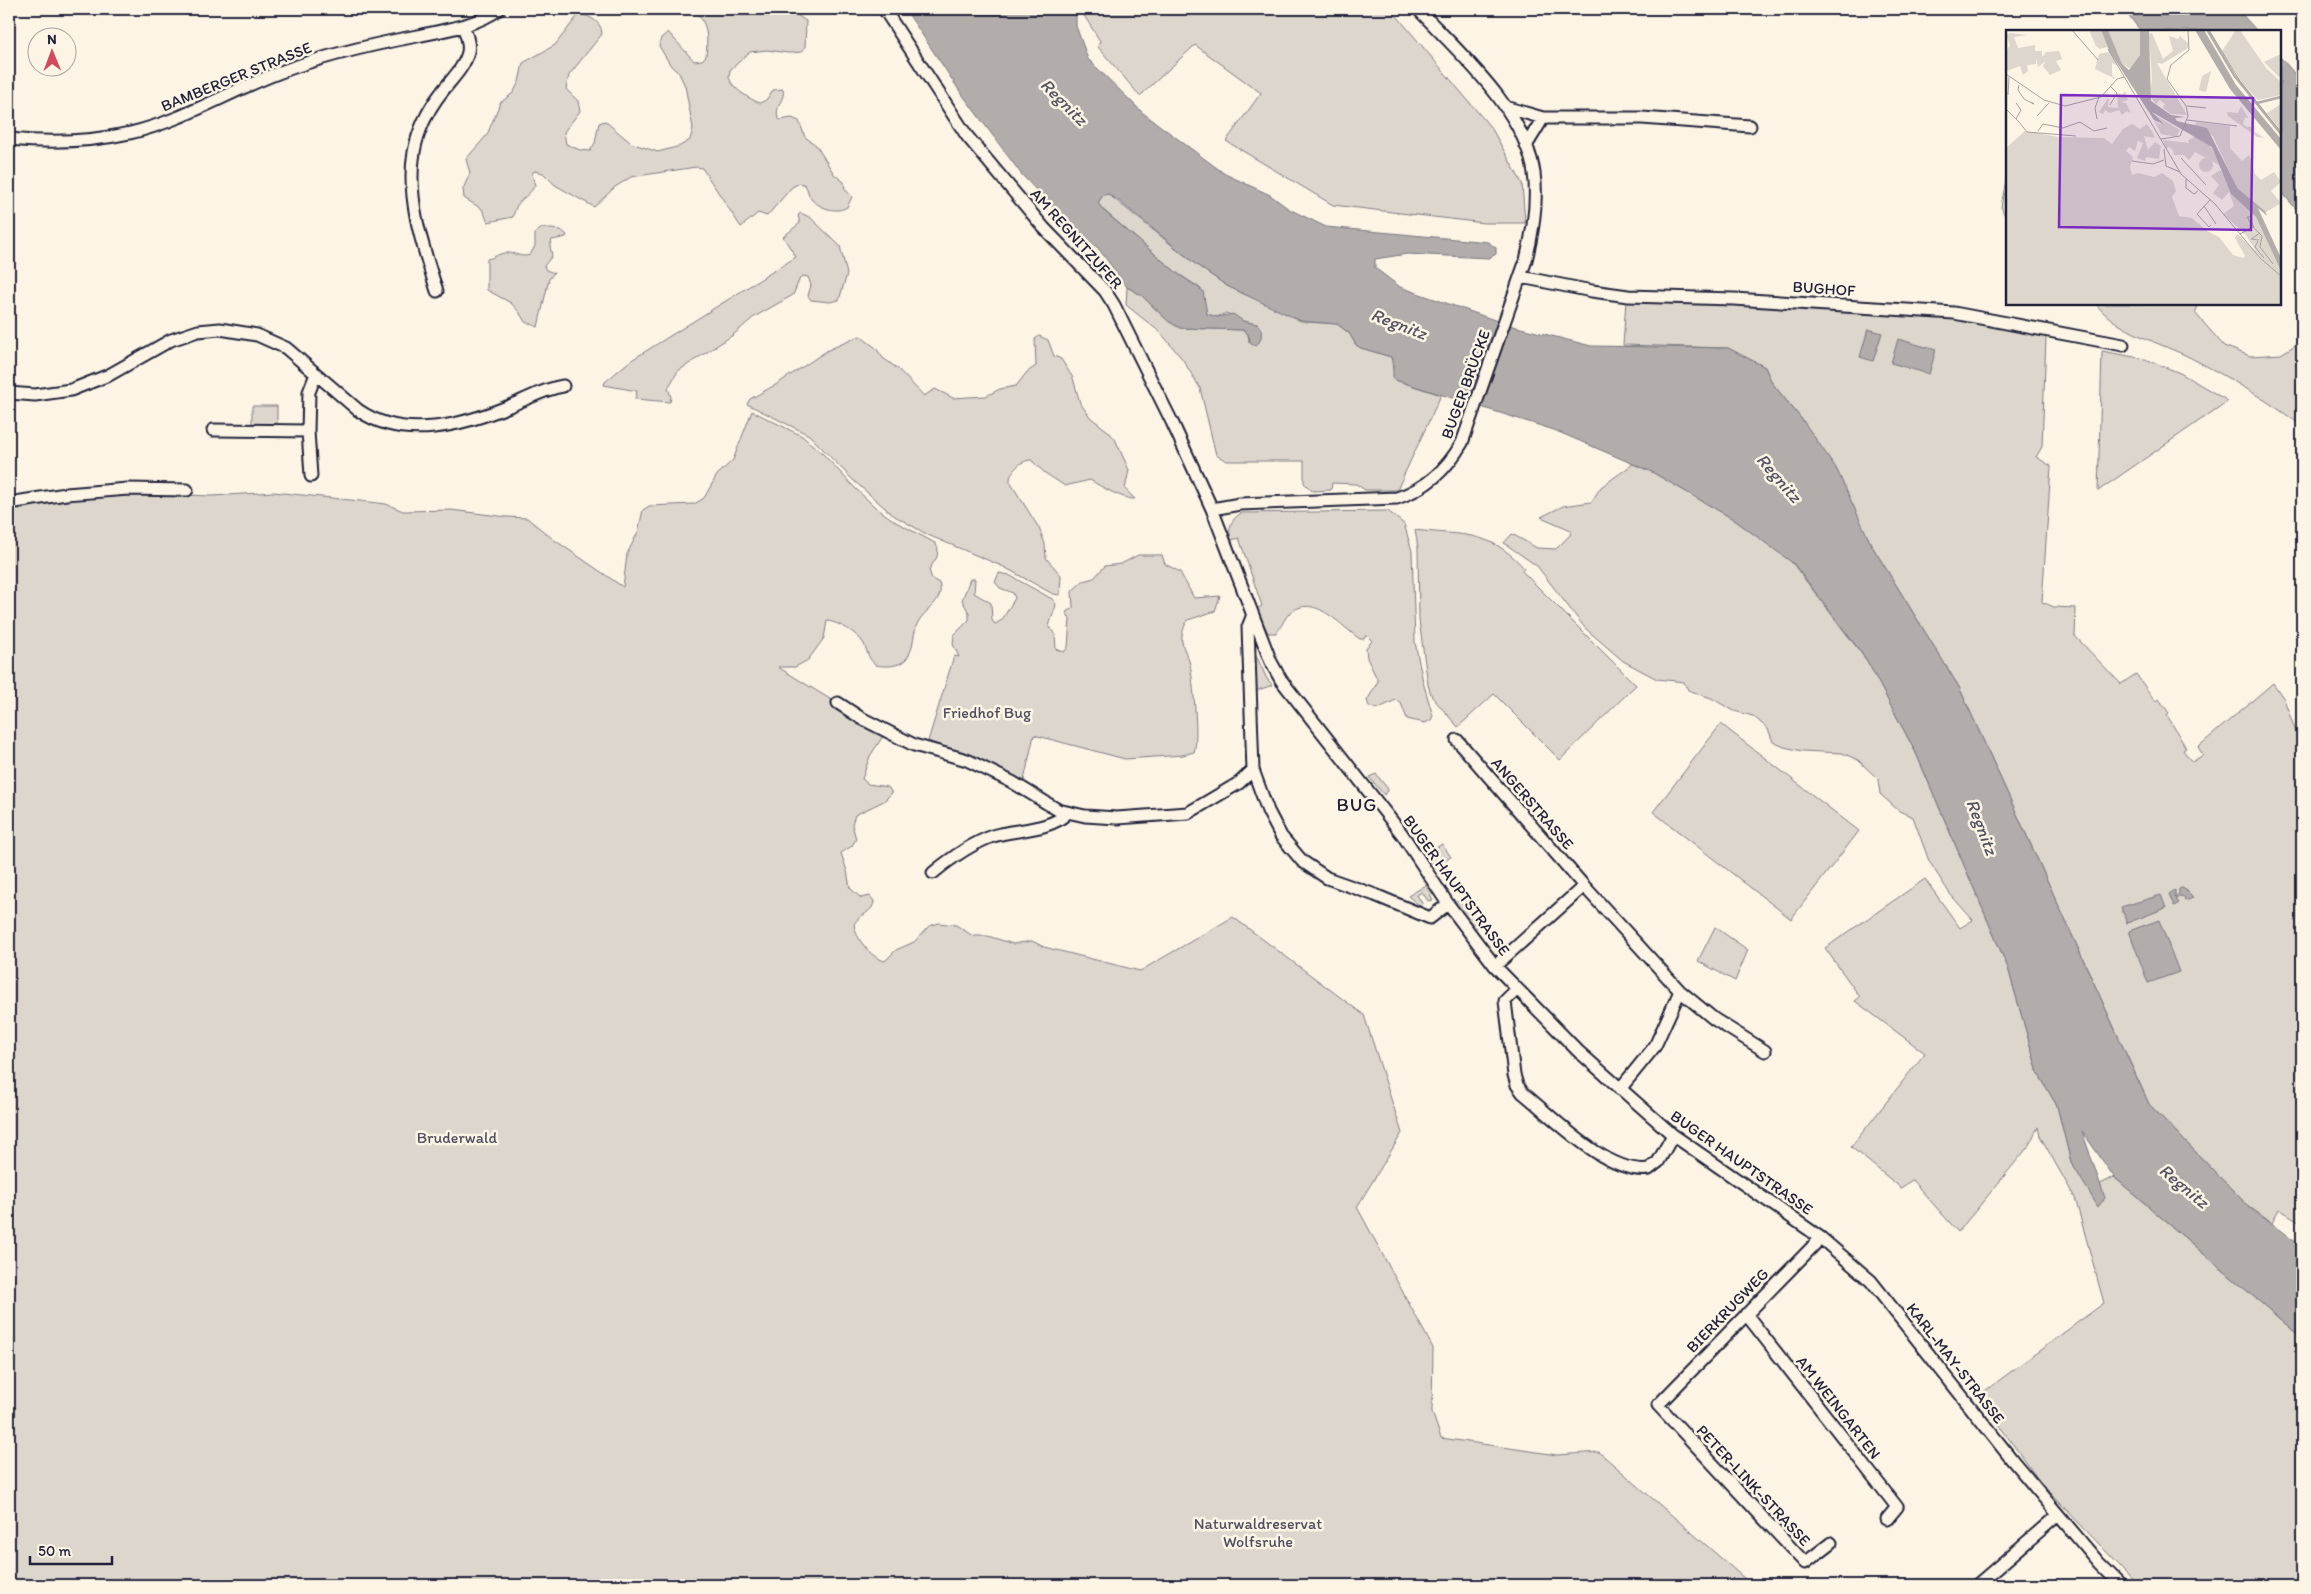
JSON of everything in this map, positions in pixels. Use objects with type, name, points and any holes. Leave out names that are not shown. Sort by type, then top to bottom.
[{"type":"street","name":"BAMBERGER STRASSE","points":[[9,139],[85,140],[131,133],[178,117],[256,82],[304,64],[381,43],[463,26],[488,16],[499,9]]},
{"type":"street","name":"AM REGNITZUFER","points":[[884,9],[967,136],[1044,228],[1104,291],[1114,305],[1172,422],[1212,509]]},
{"type":"street","name":"BUGER BRÜCKE","points":[[1212,509],[1240,504],[1397,498],[1421,488],[1445,468],[1462,443],[1521,277],[1532,232],[1535,191],[1534,172],[1526,146],[1505,107],[1477,73],[1418,9]]},
{"type":"street","points":[[437,291],[416,216],[413,187],[414,152],[422,124],[430,108],[467,57],[469,45],[463,26]]},
{"type":"street","points":[[1505,107],[1543,118],[1642,118],[1750,126]]},
{"type":"street","points":[[1526,146],[1543,118]]},
{"type":"street","name":"BUGHOF","points":[[1521,277],[1628,296],[1734,299],[1954,313],[2123,345]]},
{"type":"street","points":[[9,393],[35,395],[71,390],[110,374],[170,340],[208,330],[244,332],[286,348],[370,419],[384,425],[403,428],[452,425],[510,406],[550,388],[562,386]]},
{"type":"street","points":[[311,476],[308,431],[309,392],[316,374]]},
{"type":"street","points":[[213,430],[308,431]]},
{"type":"street","points":[[9,503],[66,494],[128,488],[187,490]]},
{"type":"street","name":"BUGER HAUPTSTRASSE","points":[[1212,509],[1270,662],[1281,680],[1402,834],[1448,904],[1495,966],[1578,1051],[1673,1135],[1821,1238]]},
{"type":"street","points":[[1252,617],[1248,627],[1252,770],[1281,836],[1302,861],[1327,878],[1364,890],[1430,918],[1448,904]]},
{"type":"street","points":[[838,703],[861,718],[914,745],[967,760],[987,769],[1067,813],[1117,818],[1188,813],[1239,782],[1252,770]]},
{"type":"street","name":"ANGERSTRASSE","points":[[1457,740],[1584,886],[1680,991],[1714,1019],[1765,1051]]},
{"type":"street","points":[[933,873],[970,846],[990,837],[1053,823],[1067,813]]},
{"type":"street","points":[[1495,966],[1584,886]]},
{"type":"street","points":[[1517,989],[1505,1000],[1514,1075],[1517,1085],[1523,1093],[1587,1144],[1614,1163],[1628,1168],[1649,1169],[1658,1162],[1673,1135]]},
{"type":"street","points":[[1620,1089],[1655,1046],[1680,991]]},
{"type":"street","name":"BIERKRUGWEG","points":[[1658,1405],[1821,1238]]},
{"type":"street","name":"KARL-MAY-STRASSE","points":[[1821,1238],[1871,1281],[1970,1408],[2058,1515],[2099,1563],[2121,1585]]},
{"type":"street","name":"AM WEINGARTEN","points":[[1746,1314],[1898,1507],[1887,1519]]},
{"type":"street","name":"PETER-LINK-STRASSE","points":[[1658,1405],[1805,1563],[1831,1543]]},
{"type":"street","points":[[1976,1585],[2058,1515]]},
{"type":"green space","points":[[690,9],[788,9],[806,21],[805,47],[802,52],[788,53],[767,50],[750,52],[730,70],[729,78],[742,93],[760,103],[766,100],[773,90],[783,89],[783,96],[777,114],[778,118],[780,120],[792,118],[799,121],[805,137],[816,145],[834,174],[844,182],[845,189],[852,197],[847,207],[833,210],[819,205],[811,199],[805,185],[800,183],[792,187],[767,216],[758,213],[741,227],[702,168],[696,167],[631,177],[615,187],[594,207],[555,185],[543,173],[534,171],[532,174],[535,185],[517,206],[513,217],[488,222],[482,209],[464,198],[463,189],[470,173],[466,159],[487,135],[500,103],[513,93],[519,82],[523,63],[555,45],[579,14],[595,20],[600,26],[602,34],[569,75],[566,89],[578,101],[580,111],[564,132],[566,144],[580,150],[590,151],[595,143],[599,123],[605,121],[631,143],[658,152],[680,146],[690,140],[693,128],[685,86],[679,73],[671,66],[659,46],[661,38],[668,32],[694,61],[702,60],[706,56],[707,35],[704,23]]},
{"type":"green space","points":[[1080,9],[1391,9],[1492,129],[1522,183],[1525,223],[1484,223],[1333,205],[1226,141],[1261,93],[1195,45],[1140,96],[1098,47],[1100,41]]},
{"type":"green space","points":[[2006,180],[2006,218],[2001,207]]},
{"type":"green space","points":[[1108,194],[1198,266],[1227,286],[1306,322],[1337,324],[1349,333],[1356,345],[1391,357],[1395,380],[1441,395],[1397,490],[1365,490],[1356,484],[1332,483],[1331,490],[1312,491],[1304,483],[1304,461],[1227,461],[1216,455],[1200,388],[1183,360],[1161,333],[1126,305],[1127,287],[1141,295],[1168,321],[1180,328],[1243,330],[1248,334],[1249,342],[1257,324],[1243,321],[1226,313],[1217,317],[1207,314],[1200,288],[1177,273],[1101,208],[1098,203],[1103,195]]},
{"type":"green space","points":[[801,213],[811,218],[840,246],[847,274],[839,300],[830,302],[811,300],[808,296],[811,285],[808,277],[803,276],[800,278],[793,295],[754,317],[733,335],[678,371],[668,388],[671,397],[670,402],[635,399],[637,391],[604,385],[605,382],[630,361],[796,257],[783,237],[800,223],[798,215]]},
{"type":"green space","points":[[542,228],[561,230],[567,235],[566,237],[552,240],[550,246],[552,256],[544,266],[546,270],[554,273],[549,279],[538,327],[525,322],[511,303],[487,290],[487,259],[505,253],[530,255],[535,246],[535,233]]},
{"type":"green space","points":[[1626,299],[1689,300],[1953,318],[2046,337],[2042,447],[2036,457],[2051,466],[2042,602],[2054,607],[2076,608],[2075,636],[2121,684],[2136,674],[2155,701],[2159,699],[2169,713],[2167,715],[2186,748],[2183,750],[2192,762],[2203,755],[2198,747],[2273,683],[2284,699],[2302,749],[2302,1223],[2279,1209],[2272,1223],[2248,1206],[2149,1104],[1959,687],[1872,546],[1804,422],[1772,383],[1765,367],[1728,348],[1623,345]]},
{"type":"green space","points":[[2097,305],[2199,305],[2195,313],[2224,346],[2250,356],[2281,354],[2302,341],[2302,426],[2262,398],[2220,373],[2140,336],[2105,314]]},
{"type":"green space","points":[[860,336],[876,348],[883,358],[898,369],[924,396],[935,389],[953,398],[986,396],[1000,389],[1016,386],[1027,372],[1036,366],[1035,339],[1039,336],[1048,340],[1054,356],[1061,359],[1073,378],[1080,403],[1091,418],[1115,439],[1129,470],[1125,489],[1135,499],[1119,495],[1090,480],[1065,486],[1045,473],[1031,460],[1020,464],[1011,474],[1010,482],[1039,528],[1045,544],[1046,558],[1061,575],[1060,595],[1053,594],[1004,567],[928,535],[893,515],[853,480],[809,435],[747,404],[750,399],[777,384],[828,350]]},
{"type":"green space","points":[[2102,351],[2145,359],[2180,373],[2228,401],[2098,491]]},
{"type":"green space","points":[[252,406],[277,406],[277,425],[252,425]]},
{"type":"green space","name":"Bruderwald","points":[[752,411],[802,436],[822,453],[875,507],[896,522],[935,543],[938,548],[937,557],[929,570],[932,579],[939,583],[940,594],[935,603],[917,623],[911,650],[903,662],[892,666],[876,665],[870,658],[864,644],[853,632],[827,621],[824,638],[808,660],[795,667],[778,667],[885,733],[870,756],[862,779],[868,784],[888,787],[892,793],[884,801],[855,815],[852,824],[856,839],[852,846],[841,853],[850,888],[861,898],[870,896],[874,901],[872,908],[854,924],[855,930],[865,947],[874,956],[885,961],[896,950],[914,942],[929,926],[939,923],[956,925],[973,936],[988,936],[1013,944],[1032,941],[1044,947],[1140,971],[1233,917],[1364,1015],[1402,1133],[1357,1207],[1433,1348],[1432,1412],[1441,1438],[1557,1455],[1599,1452],[1752,1585],[9,1585],[9,508],[128,493],[213,496],[273,492],[386,504],[403,511],[451,510],[527,518],[553,539],[623,587],[627,554],[638,532],[643,510],[649,506],[694,504],[704,498],[717,475],[733,460]]},
{"type":"green space","points":[[1633,464],[1652,472],[1733,519],[1790,560],[1867,661],[1916,753],[2008,968],[2038,1073],[2057,1106],[2071,1162],[2089,1190],[2114,1177],[2302,1338],[2302,1585],[2138,1585],[2040,1482],[1978,1396],[2104,1303],[2075,1198],[2040,1136],[2038,1127],[2028,1147],[1958,1232],[1912,1180],[1901,1188],[1851,1147],[1925,1053],[1855,1001],[1860,997],[1825,948],[1925,879],[1960,928],[1973,920],[1950,894],[1929,861],[1913,817],[1899,811],[1880,794],[1878,779],[1858,760],[1842,753],[1802,751],[1784,747],[1773,742],[1768,729],[1753,716],[1734,711],[1711,698],[1688,690],[1684,682],[1657,679],[1623,661],[1585,628],[1537,566],[1504,543],[1512,534],[1537,548],[1556,549],[1570,535],[1571,530],[1541,517],[1563,506],[1591,502],[1601,487]]},
{"type":"green space","points":[[1388,511],[1404,524],[1412,551],[1415,642],[1423,682],[1433,716],[1431,720],[1425,723],[1407,719],[1401,703],[1396,700],[1377,709],[1369,706],[1367,701],[1378,681],[1367,658],[1366,648],[1372,641],[1366,635],[1364,639],[1360,639],[1325,612],[1306,606],[1296,609],[1287,616],[1276,633],[1268,633],[1256,609],[1262,606],[1239,538],[1231,540],[1230,535],[1230,528],[1234,519],[1241,513]]},
{"type":"green space","points":[[1415,530],[1461,534],[1487,540],[1499,546],[1524,568],[1522,571],[1636,685],[1560,760],[1494,694],[1458,727],[1432,697],[1428,685],[1419,620],[1418,548]]},
{"type":"green space","name":"Friedhof Bug","points":[[1138,555],[1162,555],[1165,564],[1180,572],[1194,598],[1220,596],[1215,611],[1188,620],[1182,633],[1183,647],[1190,664],[1194,695],[1196,735],[1194,752],[1183,755],[1125,759],[1034,735],[1023,785],[987,763],[928,741],[954,656],[959,657],[953,644],[954,635],[969,620],[969,613],[962,600],[970,579],[975,579],[974,593],[991,603],[992,620],[995,624],[1002,620],[1015,598],[1013,593],[1000,588],[995,582],[999,573],[1009,575],[1054,600],[1056,605],[1049,626],[1055,635],[1056,649],[1064,652],[1068,647],[1070,619],[1066,612],[1073,608],[1072,591],[1083,581],[1094,578],[1105,566],[1121,564]]},
{"type":"green space","points":[[1250,642],[1267,679],[1273,685],[1252,692]]},
{"type":"green space","points":[[1721,724],[1859,831],[1791,919],[1653,812]]},
{"type":"green space","points":[[1376,774],[1388,789],[1384,795],[1369,777]]},
{"type":"green space","points":[[1442,844],[1451,857],[1433,869],[1425,855]]},
{"type":"green space","points":[[1426,885],[1433,900],[1428,901],[1422,892],[1417,895],[1423,905],[1421,907],[1408,896]]},
{"type":"green space","points":[[1466,896],[1485,921],[1475,929],[1455,903]]},
{"type":"green space","points":[[1715,927],[1748,950],[1735,981],[1698,961]]},
{"type":"water","name":"Regnitz","points":[[905,9],[1076,9],[1076,26],[1088,59],[1143,113],[1225,174],[1270,195],[1289,209],[1326,227],[1488,242],[1496,248],[1496,254],[1489,258],[1407,254],[1375,259],[1375,268],[1400,287],[1509,325],[1591,346],[1728,348],[1765,367],[1772,383],[1804,422],[1836,468],[1872,546],[1959,687],[2149,1104],[2248,1206],[2302,1247],[2302,1338],[2114,1177],[2082,1131],[2105,1198],[2098,1207],[2071,1162],[2057,1106],[2038,1073],[2008,968],[1916,753],[1866,659],[1794,564],[1733,519],[1652,472],[1554,430],[1395,380],[1391,357],[1356,345],[1349,333],[1337,324],[1301,321],[1227,286],[1198,266],[1119,201],[1108,194],[1103,195],[1098,203],[1104,211],[1177,273],[1203,291],[1207,314],[1217,317],[1233,314],[1243,321],[1257,324],[1261,329],[1260,341],[1256,346],[1251,344],[1248,334],[1243,330],[1180,328],[1168,321],[1141,295],[1127,287],[1098,248],[1077,233],[1022,175],[959,90]]},
{"type":"water","points":[[2123,9],[2237,9],[2256,30],[2140,30]]},
{"type":"water","points":[[2281,58],[2302,82],[2302,216],[2281,191]]},
{"type":"water","points":[[1868,329],[1882,333],[1873,361],[1860,357]]},
{"type":"water","points":[[1898,339],[1936,350],[1929,374],[1891,363]]},
{"type":"water","points":[[2183,888],[2193,898],[2185,901],[2184,897],[2181,896],[2176,899],[2179,903],[2174,906],[2169,894],[2175,890],[2175,897],[2179,894],[2179,889]]},
{"type":"water","points":[[2161,895],[2166,908],[2127,923],[2121,907]]},
{"type":"water","points":[[2159,920],[2179,972],[2148,983],[2129,931]]},
{"type":"waterway","points":[[2298,9],[2302,14]]},
{"type":"district","name":"BUG","points":[[1357,804]]},
{"type":"park label","name":"Naturwaldreservat Wolfsruhe","points":[[1258,1532]]}]
